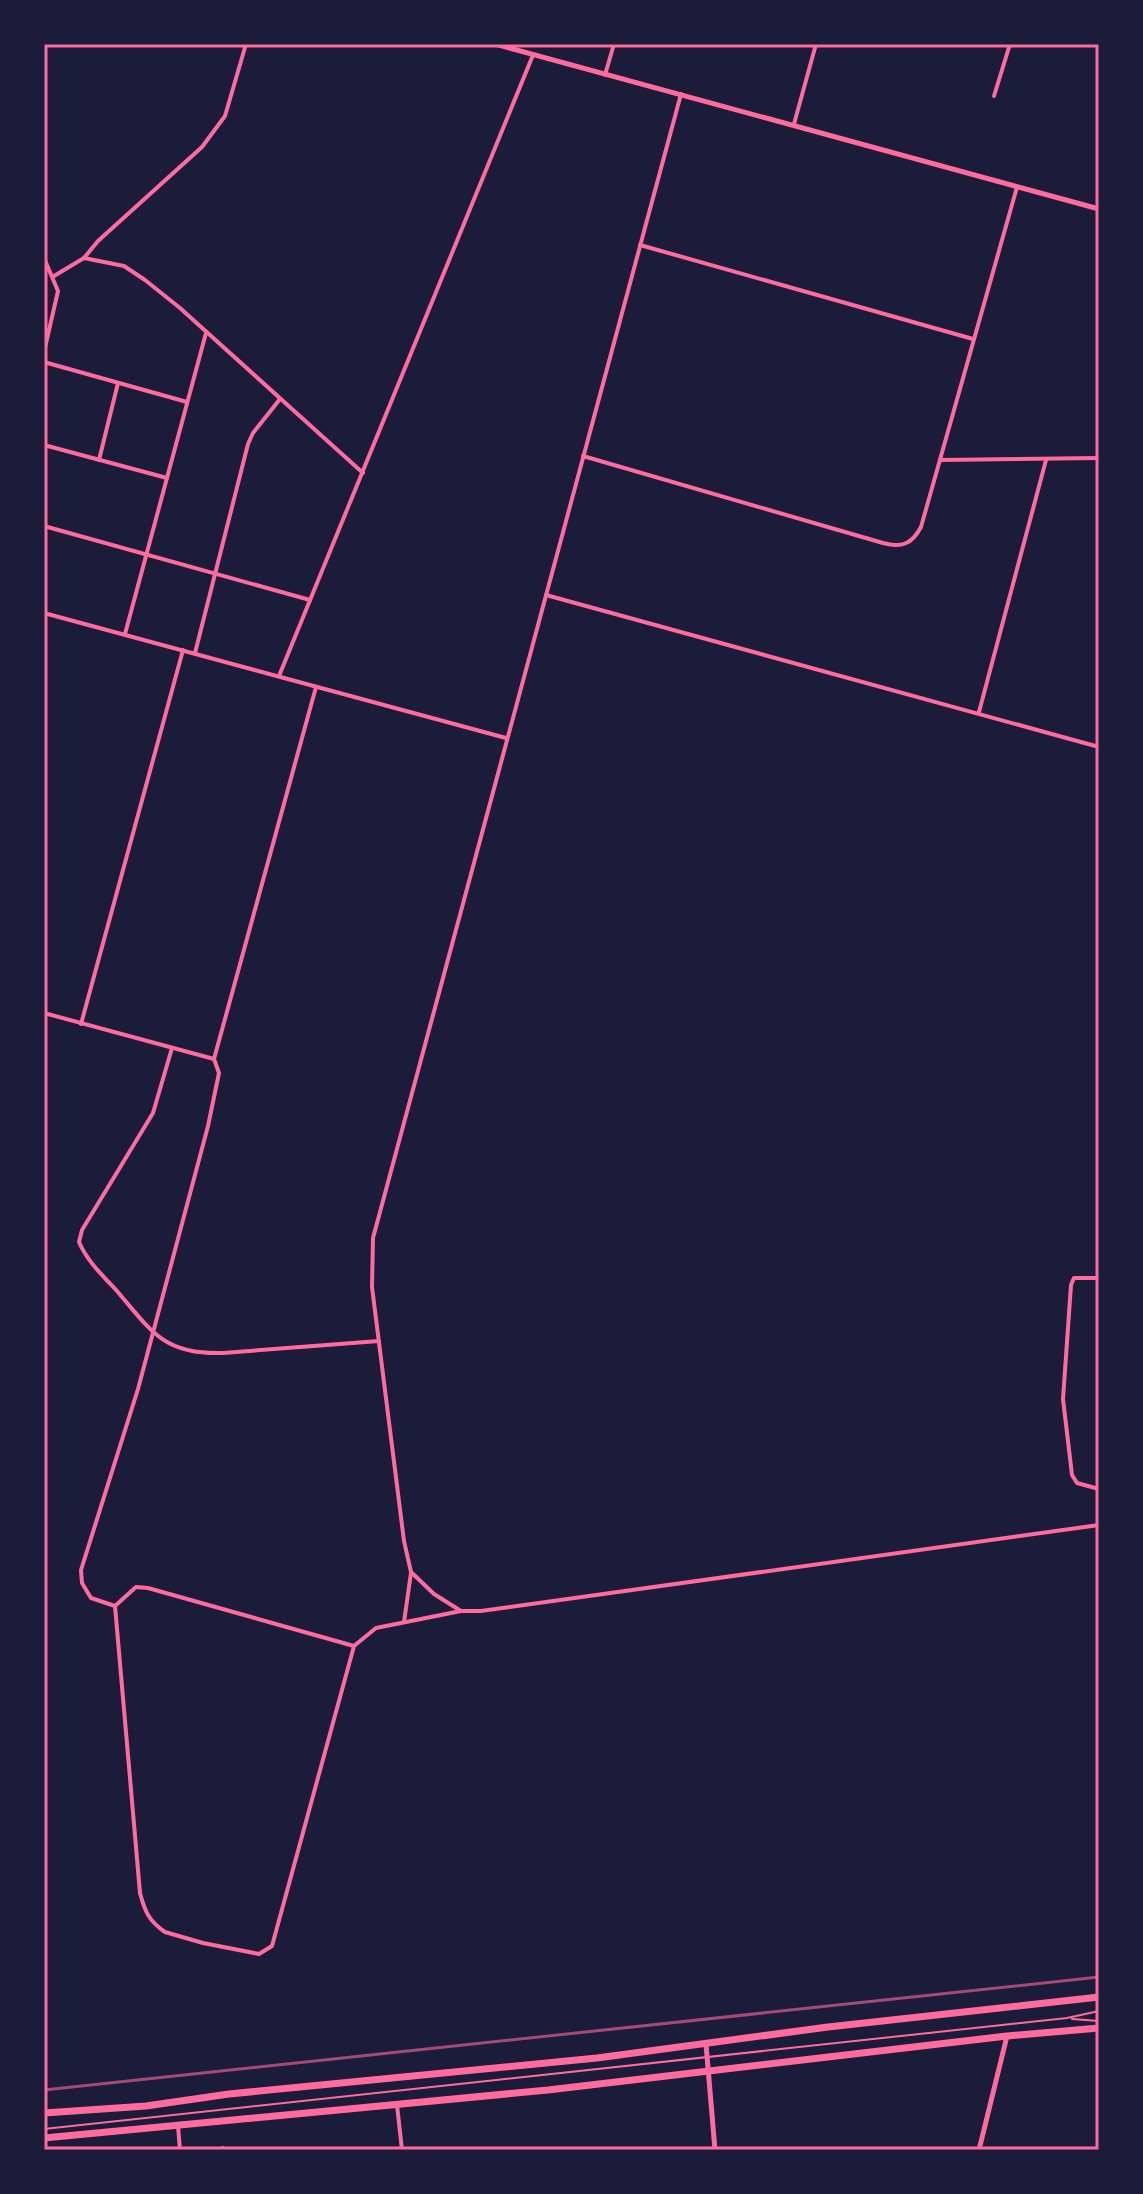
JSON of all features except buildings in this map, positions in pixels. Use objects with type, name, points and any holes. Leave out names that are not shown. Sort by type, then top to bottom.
[{"type":"highway","points":[[44,2113],[146,2106],[243,2092],[567,2061],[828,2027],[1099,1997]]},
{"type":"highway","points":[[44,2138],[548,2090],[1099,2028]]},
{"type":"street","points":[[54,276],[84,258],[98,241],[214,133],[232,98],[246,44]]},
{"type":"street","points":[[495,44],[1099,209]]},
{"type":"street","points":[[605,75],[614,44]]},
{"type":"street","points":[[794,124],[816,44]]},
{"type":"street","points":[[994,96],[1010,44]]},
{"type":"street","points":[[279,676],[533,55]]},
{"type":"street","points":[[404,1622],[411,1572],[404,1541],[372,1287],[373,1238],[681,94]]},
{"type":"street","points":[[583,456],[894,546],[905,545],[915,539],[921,527],[1017,187]]},
{"type":"street","points":[[640,245],[973,339]]},
{"type":"street","points":[[44,258],[58,291],[58,302],[44,352]]},
{"type":"street","points":[[84,258],[124,266],[180,308],[363,473]]},
{"type":"street","points":[[125,634],[206,333]]},
{"type":"street","points":[[44,362],[187,402]]},
{"type":"street","points":[[99,460],[118,383]]},
{"type":"street","points":[[195,653],[248,444],[280,399]]},
{"type":"street","points":[[44,445],[167,478]]},
{"type":"street","points":[[940,460],[1099,458]]},
{"type":"street","points":[[979,712],[1046,460]]},
{"type":"street","points":[[44,526],[310,600]]},
{"type":"street","points":[[545,595],[1099,747]]},
{"type":"street","points":[[44,613],[506,738]]},
{"type":"street","points":[[81,1024],[183,650]]},
{"type":"street","points":[[115,1606],[91,1598],[82,1583],[81,1570],[120,1450],[218,1086],[219,1073],[214,1059],[316,687]]},
{"type":"street","points":[[44,1013],[214,1059]]},
{"type":"street","points":[[172,1048],[153,1113],[80,1236],[83,1252],[152,1333],[171,1345],[202,1354],[379,1341]]},
{"type":"street","points":[[1099,1278],[1074,1278],[1071,1285],[1063,1399],[1072,1475],[1077,1483],[1099,1489]]},
{"type":"street","points":[[115,1606],[140,1893],[146,1914],[165,1932],[259,1954],[272,1946],[354,1646],[376,1628],[461,1611],[481,1611],[1099,1525]]},
{"type":"street","points":[[411,1572],[434,1594],[461,1611]]},
{"type":"street","points":[[115,1606],[136,1587],[148,1588],[354,1646]]},
{"type":"street","points":[[979,2150],[1007,2036]]},
{"type":"street","points":[[706,2044],[715,2150]]},
{"type":"street","points":[[396,2104],[402,2150]]},
{"type":"street","points":[[178,2126],[180,2150]]},
{"type":"lane","points":[[44,2129],[1067,2018],[1099,2011]]},
{"type":"lane","points":[[1067,2018],[1099,2021]]},
{"type":"railway","points":[[44,2090],[1099,1977]]}]
